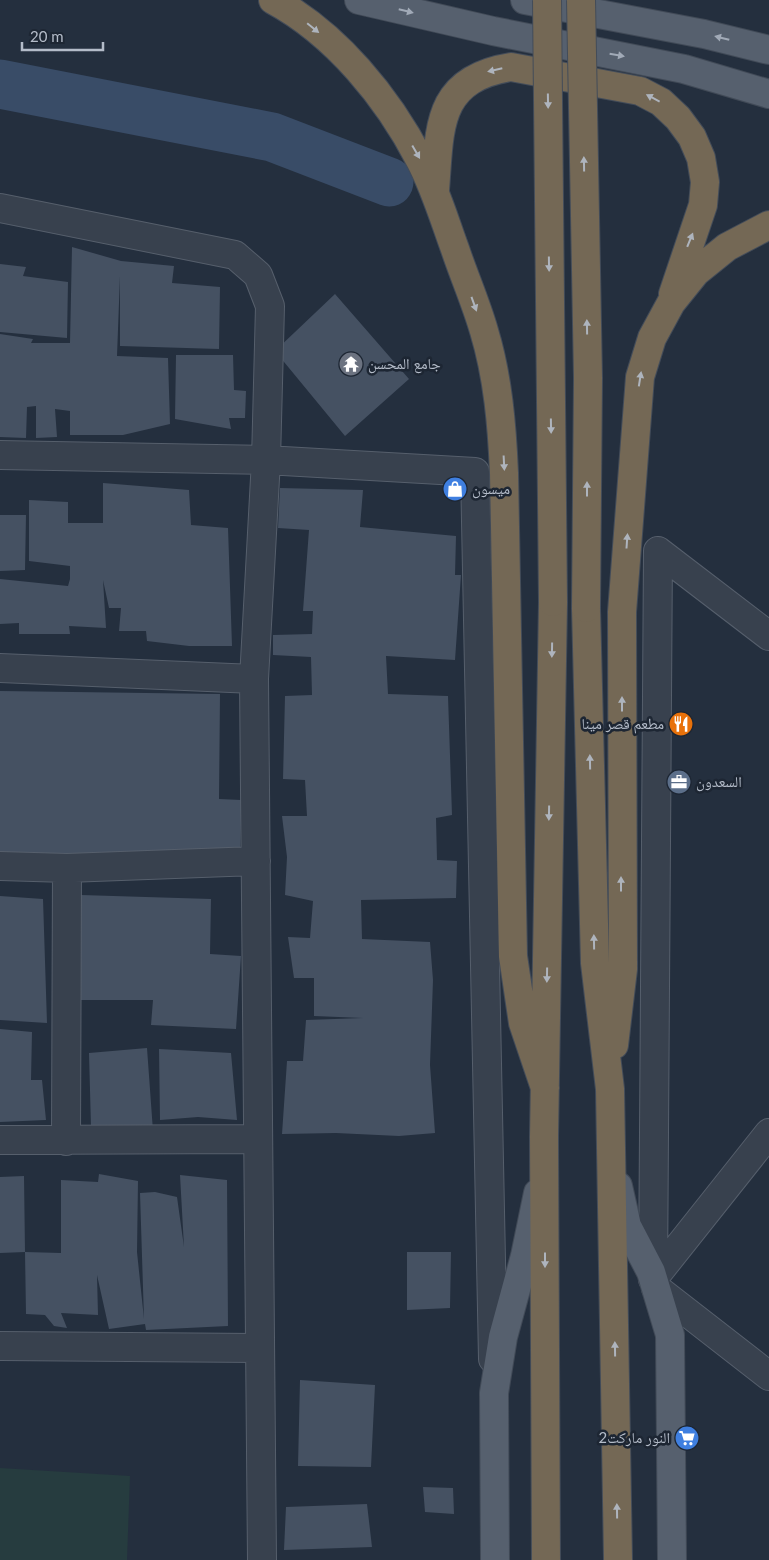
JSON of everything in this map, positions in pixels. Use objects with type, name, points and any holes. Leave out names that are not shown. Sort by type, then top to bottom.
[{"type":"highway","points":[[273,0],[312,27],[344,56],[373,88],[399,123],[420,161],[435,194],[484,332],[501,421],[508,590],[513,956],[523,1023],[545,1088]]},
{"type":"highway","points":[[546,1560],[544,1136],[552,602],[547,0]]},
{"type":"highway","points":[[581,0],[588,378],[586,608],[595,963],[610,1089],[618,1560]]},
{"type":"highway","points":[[435,194],[440,126],[447,107],[458,91],[473,78],[491,70],[511,67],[640,91],[661,102],[678,118],[692,137],[701,158],[704,174],[702,205],[677,277],[671,303]]},
{"type":"highway","points":[[610,1089],[623,969],[622,612],[640,377],[652,338],[671,303],[696,272],[727,246],[769,225]]},
{"type":"main road","points":[[359,0],[493,31],[684,69],[769,94]]},
{"type":"main road","points":[[525,0],[704,34],[769,50]]},
{"type":"main road","points":[[611,1134],[618,1188],[627,1226],[654,1284],[670,1335],[672,1560]]},
{"type":"main road","points":[[495,1560],[494,1393],[503,1337],[538,1195],[544,1136]]},
{"type":"street","points":[[0,208],[235,255],[258,275],[270,306],[266,460],[254,679],[262,1560]]},
{"type":"street","points":[[0,455],[266,460],[475,472],[494,1393]]},
{"type":"street","points":[[654,1284],[658,551],[769,636]]},
{"type":"street","points":[[0,668],[254,679]]},
{"type":"street","points":[[0,866],[67,868],[256,861]]},
{"type":"street","points":[[66,1141],[67,868]]},
{"type":"street","points":[[654,1284],[769,1133]]},
{"type":"street","points":[[0,1140],[258,1139]]},
{"type":"street","points":[[654,1284],[769,1376]]},
{"type":"street","points":[[0,1346],[260,1348]]},
{"type":"green space","points":[[0,1468],[130,1476],[127,1560],[0,1560]]},
{"type":"building","points":[[72,247],[121,261],[174,266],[172,283],[220,287],[219,349],[120,346],[120,276],[117,356],[168,358],[170,424],[123,435],[70,435],[70,411],[55,409],[57,437],[36,438],[36,406],[27,407],[26,438],[0,437],[0,334],[33,339],[31,343],[70,343]]},
{"type":"building","points":[[0,264],[26,267],[23,276],[68,282],[67,338],[0,332]]},
{"type":"building","points":[[335,294],[409,379],[345,436],[275,351]]},
{"type":"building","points":[[176,355],[233,355],[234,390],[246,391],[245,418],[229,418],[231,429],[175,419]]},
{"type":"building","points":[[103,483],[189,490],[191,525],[228,528],[232,646],[189,646],[147,641],[146,631],[119,631],[121,608],[109,608],[103,580],[106,628],[69,626],[70,634],[19,634],[19,623],[0,624],[0,579],[68,586],[70,579],[70,566],[29,561],[29,500],[68,502],[68,523],[103,523]]},
{"type":"building","points":[[280,488],[363,490],[360,527],[456,536],[455,575],[461,575],[455,660],[386,656],[388,694],[448,696],[452,815],[436,818],[437,860],[457,861],[456,898],[361,900],[362,939],[430,942],[433,980],[430,1065],[435,1133],[399,1136],[336,1133],[282,1134],[287,1061],[303,1061],[306,1020],[363,1018],[314,1016],[314,978],[294,978],[288,937],[310,938],[313,901],[285,895],[287,857],[282,816],[307,816],[305,780],[283,779],[285,696],[312,695],[311,657],[273,655],[273,635],[312,634],[313,611],[303,611],[309,530],[278,528]]},
{"type":"building","points":[[0,515],[26,515],[25,570],[0,571]]},
{"type":"building","points":[[0,691],[220,694],[219,799],[241,800],[240,857],[0,853]]},
{"type":"building","points":[[81,895],[211,899],[210,954],[241,956],[236,1029],[151,1025],[153,1000],[75,1000]]},
{"type":"building","points":[[0,896],[43,899],[47,1023],[0,1020]]},
{"type":"building","points":[[0,1029],[32,1032],[31,1080],[42,1080],[46,1120],[0,1122]]},
{"type":"building","points":[[147,1048],[153,1131],[91,1127],[89,1053]]},
{"type":"building","points":[[159,1049],[231,1053],[237,1120],[198,1117],[160,1120]]},
{"type":"building","points":[[99,1174],[138,1181],[137,1252],[144,1319],[140,1193],[155,1192],[177,1197],[184,1247],[180,1175],[227,1180],[228,1326],[146,1330],[145,1324],[109,1329],[97,1275],[98,1315],[61,1313],[67,1328],[54,1326],[45,1315],[26,1314],[25,1252],[61,1253],[61,1180],[98,1182]]},
{"type":"building","points":[[24,1176],[25,1252],[0,1253],[0,1177]]},
{"type":"building","points":[[407,1252],[451,1252],[450,1308],[407,1310]]},
{"type":"building","points":[[300,1380],[375,1385],[371,1467],[298,1466]]},
{"type":"building","points":[[423,1487],[453,1488],[454,1514],[425,1512]]},
{"type":"building","points":[[367,1504],[372,1547],[284,1550],[286,1507]]},
{"type":"waterway","points":[[0,84],[272,137],[389,182]]},
{"type":"place","name":"جامع المحسن","points":[[351,364]]},
{"type":"place","name":"ميسون","points":[[455,489]]},
{"type":"place","name":"مطعم قصر مينا","points":[[681,724]]},
{"type":"place","name":"السعدون","points":[[679,782]]},
{"type":"place","name":"النور ماركت2","points":[[687,1438]]}]
